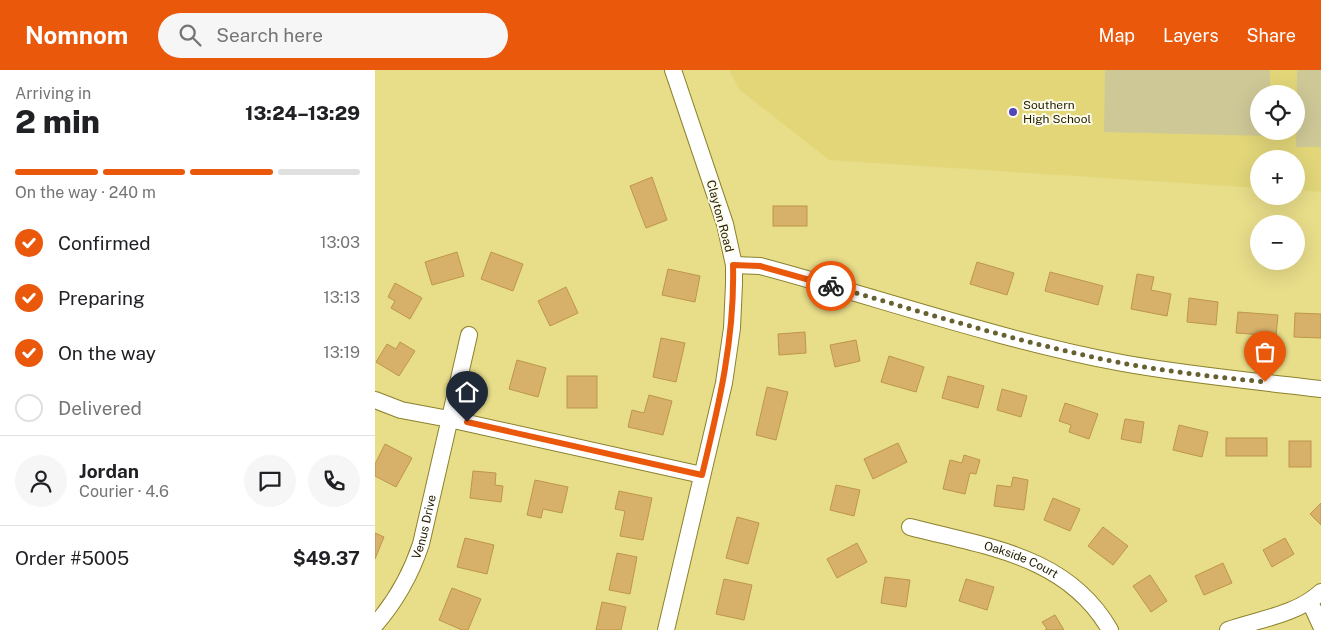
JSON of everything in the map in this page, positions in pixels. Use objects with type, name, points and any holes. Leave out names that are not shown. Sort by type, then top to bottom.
[{"type":"street","name":"Clayton Road","points":[[666,630],[722,392],[729,354],[733,310],[733,265],[725,224],[673,70]]},
{"type":"street","points":[[733,265],[760,266],[1032,342],[1123,363],[1321,389]]},
{"type":"street","name":"Venus Drive","points":[[375,625],[396,598],[416,558],[469,335]]},
{"type":"street","points":[[375,400],[401,410],[702,475]]},
{"type":"street","name":"Oakside Court","points":[[910,527],[1013,554],[1058,574],[1091,603],[1110,630]]},
{"type":"street","points":[[1228,630],[1292,610],[1316,597],[1321,626]]},
{"type":"shaded area","name":"Southern High School","points":[[729,70],[1321,70],[1321,192],[1305,191],[1305,150],[1250,150],[1250,187],[829,160],[740,90]]},
{"type":"shaded area","points":[[1105,70],[1270,70],[1270,85],[1250,85],[1250,136],[1104,132]]},
{"type":"shaded area","points":[[1297,70],[1321,70],[1321,147],[1296,147],[1296,140],[1305,140],[1305,85],[1297,85]]},
{"type":"building","points":[[652,177],[667,220],[646,228],[630,186]]},
{"type":"building","points":[[773,206],[807,206],[807,226],[773,226]]},
{"type":"building","points":[[457,252],[464,276],[432,285],[425,262]]},
{"type":"building","points":[[491,252],[523,264],[513,291],[481,279]]},
{"type":"building","points":[[977,262],[1014,273],[1007,295],[970,284]]},
{"type":"building","points":[[668,269],[700,276],[695,302],[662,295]]},
{"type":"building","points":[[1050,272],[1103,286],[1098,305],[1045,291]]},
{"type":"building","points":[[1137,274],[1154,277],[1151,290],[1171,294],[1167,316],[1131,309]]},
{"type":"building","points":[[395,283],[422,298],[410,319],[391,308],[395,301],[388,297]]},
{"type":"building","points":[[566,287],[578,313],[550,326],[538,301]]},
{"type":"building","points":[[1189,298],[1218,302],[1216,325],[1187,322]]},
{"type":"building","points":[[1238,312],[1278,315],[1276,336],[1236,333]]},
{"type":"building","points":[[1295,313],[1321,314],[1321,338],[1294,337]]},
{"type":"building","points":[[805,332],[806,353],[779,355],[778,334]]},
{"type":"building","points":[[661,338],[685,343],[676,382],[653,377]]},
{"type":"building","points":[[856,340],[860,361],[835,367],[830,345]]},
{"type":"building","points":[[400,342],[415,351],[399,376],[376,362],[387,344],[396,349]]},
{"type":"building","points":[[889,356],[924,367],[916,392],[881,382]]},
{"type":"building","points":[[517,360],[546,368],[538,397],[509,389]]},
{"type":"building","points":[[567,376],[597,376],[597,408],[567,408]]},
{"type":"building","points":[[948,376],[984,386],[978,408],[942,398]]},
{"type":"building","points":[[767,387],[788,392],[776,440],[756,435]]},
{"type":"building","points":[[1002,389],[1027,396],[1021,417],[997,410]]},
{"type":"building","points":[[649,395],[672,401],[663,435],[628,427],[632,410],[644,413]]},
{"type":"building","points":[[1065,403],[1098,414],[1089,439],[1069,432],[1071,425],[1059,421]]},
{"type":"building","points":[[1125,419],[1144,422],[1141,443],[1121,439]]},
{"type":"building","points":[[1179,425],[1208,432],[1202,457],[1173,450]]},
{"type":"building","points":[[1226,438],[1267,438],[1267,456],[1226,456]]},
{"type":"building","points":[[1289,441],[1311,441],[1311,467],[1289,467]]},
{"type":"building","points":[[898,443],[907,462],[873,479],[864,459]]},
{"type":"building","points":[[385,444],[412,458],[396,487],[375,476],[375,464]]},
{"type":"building","points":[[964,455],[980,460],[976,474],[970,473],[965,494],[943,489],[950,460],[962,463]]},
{"type":"building","points":[[473,471],[496,473],[495,485],[503,486],[501,502],[470,498]]},
{"type":"building","points":[[1013,477],[1028,480],[1024,510],[994,506],[997,485],[1011,487]]},
{"type":"building","points":[[535,480],[568,487],[562,513],[543,509],[541,518],[527,515]]},
{"type":"building","points":[[836,485],[860,490],[854,516],[830,510]]},
{"type":"building","points":[[619,491],[652,498],[643,540],[620,536],[625,511],[615,509]]},
{"type":"building","points":[[1053,498],[1080,509],[1070,531],[1044,520]]},
{"type":"building","points":[[1321,503],[1321,525],[1310,514]]},
{"type":"building","points":[[737,517],[759,523],[748,564],[726,558]]},
{"type":"building","points":[[1103,527],[1128,546],[1113,565],[1088,546]]},
{"type":"building","points":[[375,533],[384,537],[375,559]]},
{"type":"building","points":[[465,538],[494,545],[487,574],[457,567]]},
{"type":"building","points":[[1285,538],[1294,554],[1272,567],[1263,550]]},
{"type":"building","points":[[857,543],[867,562],[837,578],[827,559]]},
{"type":"building","points":[[617,553],[637,557],[630,594],[609,590]]},
{"type":"building","points":[[1223,563],[1232,583],[1204,595],[1195,576]]},
{"type":"building","points":[[1150,575],[1167,601],[1151,612],[1133,586]]},
{"type":"building","points":[[885,577],[910,580],[906,607],[881,603]]},
{"type":"building","points":[[724,579],[752,585],[744,620],[716,614]]},
{"type":"building","points":[[966,579],[994,587],[987,610],[959,601]]},
{"type":"building","points":[[452,588],[481,599],[468,630],[462,630],[439,620]]},
{"type":"building","points":[[602,602],[626,607],[621,630],[596,630]]},
{"type":"building","points":[[1055,615],[1064,630],[1045,630],[1047,629],[1042,622]]},
{"type":"way so far","points":[[831,286],[1071,352],[1123,363],[1265,382]]},
{"type":"place","name":"Southern High School","points":[[1013,112]]},
{"type":"route","points":[[467,422],[702,475],[721,397],[729,354],[733,310],[733,265],[760,266],[831,286]]}]
